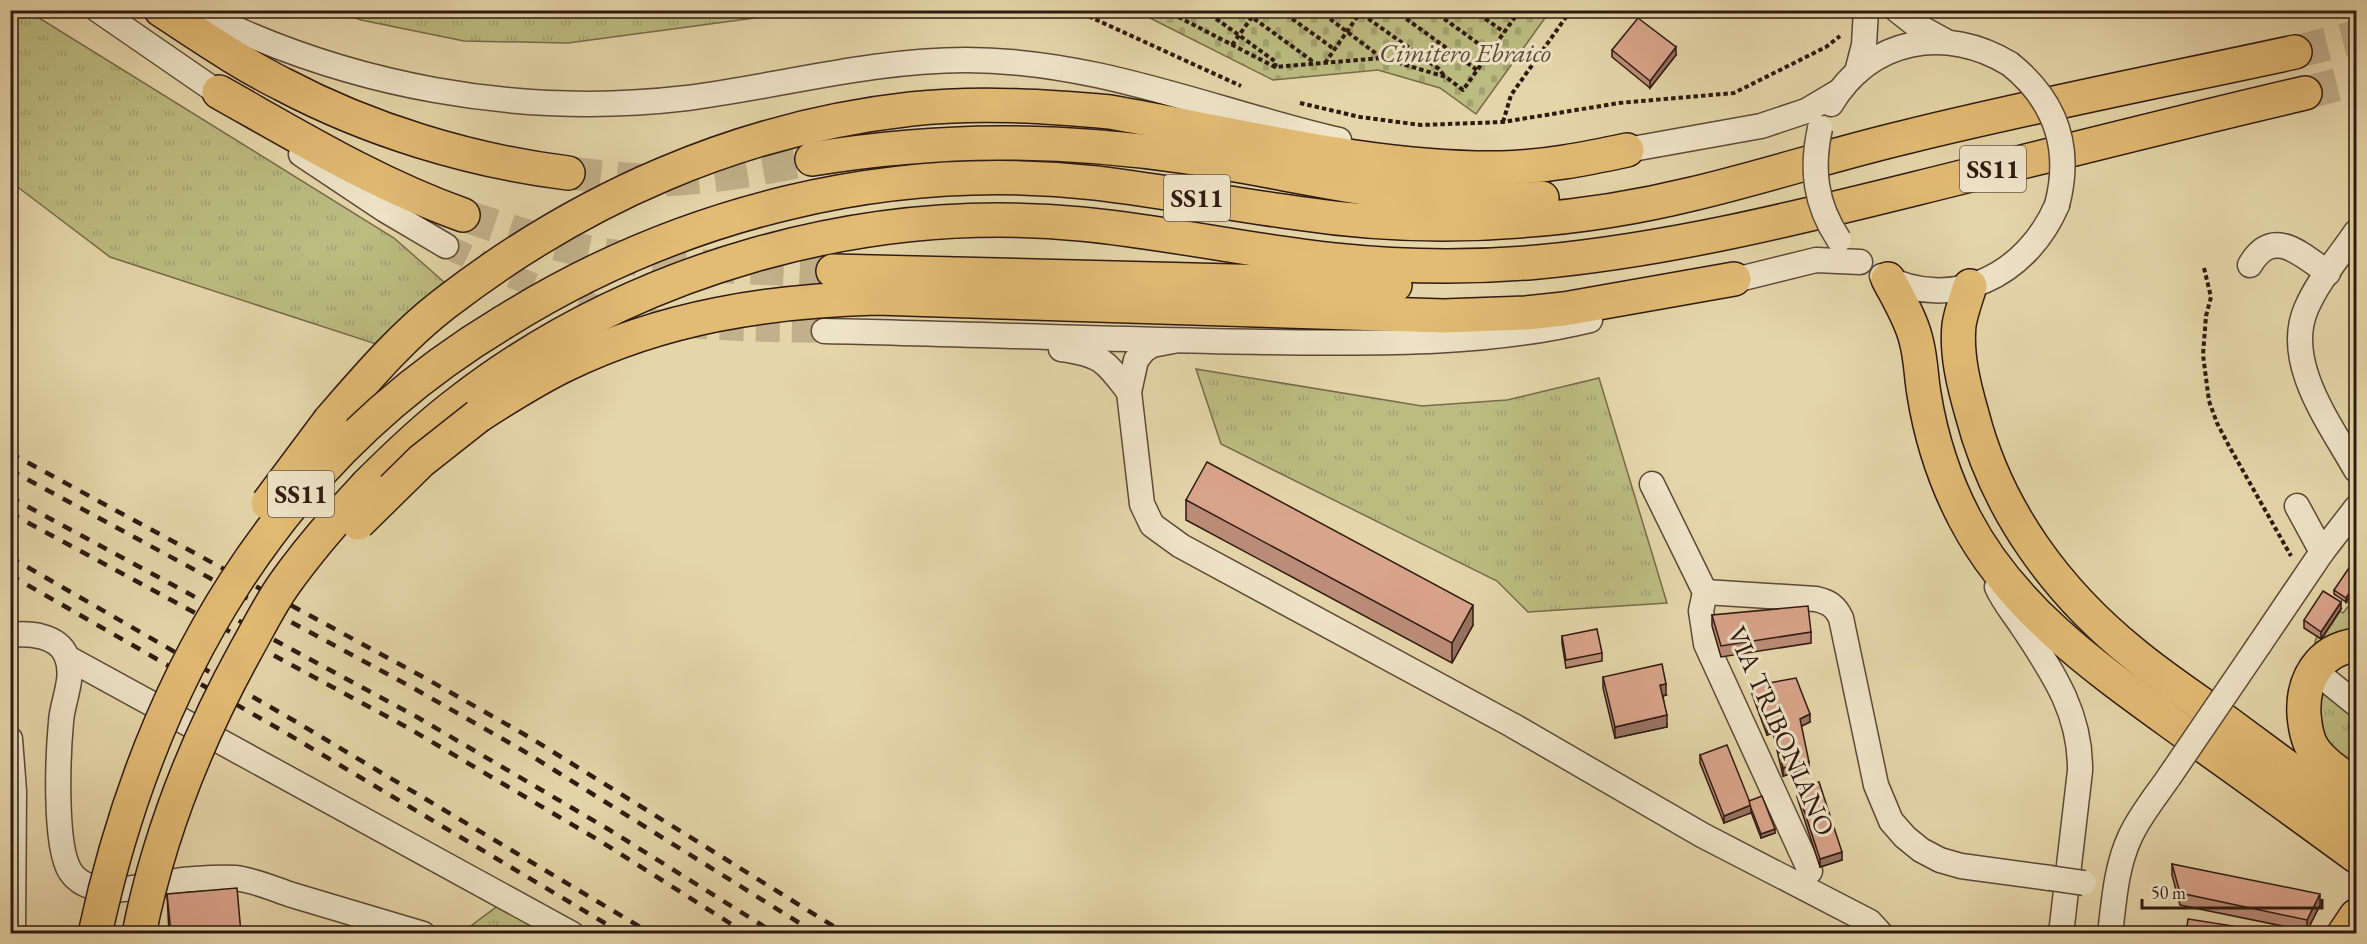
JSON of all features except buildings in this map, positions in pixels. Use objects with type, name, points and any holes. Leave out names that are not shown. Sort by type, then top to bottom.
[{"type":"highway","points":[[161,10],[243,63],[283,85],[376,126],[424,142],[472,154],[532,168],[568,172]]},
{"type":"highway","name":"SS11","points":[[95,933],[120,832],[141,770],[180,680],[246,564],[266,536],[304,490],[356,435],[408,387],[472,342],[540,300],[617,260],[711,224],[803,199],[897,183],[983,178],[1061,180],[1133,188],[1351,220],[1401,223],[1506,222],[1600,212],[1689,195],[1907,136],[2295,52]]},
{"type":"highway","points":[[219,92],[358,170],[412,196],[463,215]]},
{"type":"highway","name":"SS11","points":[[139,933],[147,894],[173,810],[200,740],[223,691],[284,585],[333,522],[394,458],[458,403],[518,362],[559,338],[647,294],[728,262],[812,240],[901,225],[991,220],[1066,223],[1142,231],[1331,260],[1443,266],[1540,262],[1622,251],[1765,226],[2305,93]]},
{"type":"highway","points":[[162,722],[184,636],[210,586],[233,551],[330,420],[399,344],[443,305],[551,231],[620,193],[683,165],[753,140],[832,121],[912,109],[994,105],[1110,112],[1351,155],[1450,167],[1537,166],[1567,163],[1627,150]]},
{"type":"highway","points":[[812,159],[921,144],[1021,142],[1068,144],[1189,157],[1375,190],[1458,198],[1531,199],[1614,189],[1907,136]]},
{"type":"highway","points":[[833,271],[1330,284],[1441,286],[1503,284],[1587,273],[1632,263],[1765,226]]},
{"type":"highway","points":[[200,740],[249,682],[305,591],[333,553],[363,517],[392,488],[449,437],[508,397],[565,365],[635,336],[715,314],[753,307],[826,299],[876,298],[1477,315],[1564,309],[1734,279]]},
{"type":"highway","points":[[1888,279],[1910,322],[1916,341],[1930,428],[1945,476],[1965,520],[1996,569],[2016,595],[2048,628],[2167,719],[2356,856]]},
{"type":"highway","points":[[1970,286],[1959,325],[1961,369],[1968,401],[1990,469],[2037,554],[2062,587],[2134,655],[2356,818]]},
{"type":"highway","points":[[2356,645],[2338,650],[2314,670],[2305,689],[2304,722],[2313,749],[2322,760],[2356,786]]},
{"type":"highway","points":[[2344,933],[2356,916]]},
{"type":"street","points":[[98,10],[219,92],[295,150],[385,210],[446,246]]},
{"type":"street","points":[[196,10],[310,59],[419,88],[480,97],[587,104],[640,102],[747,89],[882,65],[956,60],[1012,61],[1104,75],[1294,129],[1384,147],[1435,153],[1497,156],[1627,150],[1761,126],[1806,111],[1838,92],[1857,72],[1876,58],[1896,49],[1920,43],[1945,41],[1978,48],[2010,64],[2038,91],[2057,126],[2063,162],[2062,182],[2057,205],[2042,235],[2020,259],[1993,277],[1970,286],[1939,290],[1918,288],[1888,279],[1860,262],[1839,240],[1825,217],[1816,186],[1815,153],[1820,128],[1838,92]]},
{"type":"street","points":[[1857,72],[1864,45],[1866,10]]},
{"type":"street","points":[[1897,10],[1916,25],[1945,41]]},
{"type":"street","points":[[2356,232],[2316,289],[2305,312],[2300,338],[2302,367],[2313,393],[2356,470]]},
{"type":"street","points":[[2250,265],[2256,254],[2268,246],[2282,244],[2295,250],[2328,273]]},
{"type":"street","points":[[824,331],[1173,341],[1386,343],[1464,340],[1583,321],[1649,306],[1734,279],[1816,260],[1860,262]]},
{"type":"street","points":[[958,334],[1080,351],[1095,356],[1106,363],[1129,392]]},
{"type":"street","points":[[1173,341],[1152,345],[1144,350],[1136,360],[1129,392],[1142,504],[1152,525],[1181,546],[1512,725],[1702,835],[1870,922],[1881,933]]},
{"type":"street","points":[[1652,484],[1705,592],[1816,599],[1828,602],[1837,610],[1841,618],[1876,785],[1883,805],[1905,837],[1921,850],[1940,860],[1961,866],[2116,888]]},
{"type":"street","points":[[2296,506],[2322,552]]},
{"type":"street","points":[[2110,933],[2120,865],[2131,836],[2322,552],[2356,508]]},
{"type":"street","points":[[1965,520],[1999,591],[2046,662],[2074,719],[2080,747],[2078,790],[2061,933]]},
{"type":"street","name":"VIA TRIBONIANO","points":[[1705,592],[1701,611],[1706,644],[1810,871]]},
{"type":"street","points":[[10,635],[22,634],[50,639],[62,648],[68,658],[572,933]]},
{"type":"street","points":[[68,658],[68,689],[61,720],[59,816],[62,849],[69,870],[77,879],[97,889],[124,890],[191,879],[236,878],[423,933]]},
{"type":"street","points":[[2314,670],[2356,704]]},
{"type":"street","points":[[12,748],[13,933]]},
{"type":"path","points":[[1075,10],[1242,87]]},
{"type":"path","points":[[1165,10],[1275,67],[1382,58]]},
{"type":"path","points":[[1204,10],[1276,62],[1275,67]]},
{"type":"path","points":[[1242,10],[1311,60],[1312,64]]},
{"type":"path","points":[[1232,45],[1257,10]]},
{"type":"path","points":[[1280,10],[1334,49]]},
{"type":"path","points":[[1318,10],[1382,58],[1446,77]]},
{"type":"path","points":[[1394,10],[1477,70]]},
{"type":"path","points":[[1432,10],[1490,52]]},
{"type":"path","points":[[1473,10],[1504,32]]},
{"type":"path","points":[[1510,10],[1517,15]]},
{"type":"path","points":[[1324,63],[1359,12],[1439,69],[1463,90],[1520,10]]},
{"type":"path","points":[[1503,122],[1511,95],[1572,10]]},
{"type":"path","points":[[1296,102],[1360,117],[1421,125],[1503,122],[1619,103],[1734,93],[1826,46],[1844,33]]},
{"type":"path","points":[[2204,268],[2211,297],[2206,316],[2203,355],[2209,401],[2229,446],[2296,564]]},
{"type":"green space","points":[[10,11],[28,11],[394,238],[444,282],[376,344],[110,257],[11,182]]},
{"type":"green space","points":[[336,11],[808,11],[568,43],[464,41],[361,20]]},
{"type":"green space","name":"Cimitero Ebraico","points":[[1136,11],[1550,11],[1476,114],[1440,88],[1378,70],[1273,80]]},
{"type":"green space","points":[[1196,369],[1422,406],[1507,400],[1599,378],[1667,603],[1528,612],[1497,581],[1221,444]]},
{"type":"green space","points":[[2356,587],[2356,632],[2317,648],[2315,642],[2317,636],[2322,639],[2340,611],[2343,613],[2350,604],[2346,602]]},
{"type":"green space","points":[[2317,690],[2356,712],[2356,764],[2328,757],[2314,699]]},
{"type":"green space","points":[[499,905],[548,934],[460,934]]},
{"type":"tunnel","points":[[2295,52],[2356,37]]},
{"type":"tunnel","points":[[2305,93],[2356,80]]},
{"type":"tunnel","points":[[568,173],[637,180],[679,179],[812,159]]},
{"type":"tunnel","points":[[463,215],[545,241],[624,258],[714,266],[833,271]]},
{"type":"tunnel","points":[[446,246],[504,273],[565,297],[628,315],[692,326],[824,331]]},
{"type":"railway","points":[[10,453],[425,678],[529,737],[846,934]]},
{"type":"railway","points":[[10,470],[415,689],[522,750],[817,934]]},
{"type":"railway","points":[[10,497],[417,717],[608,829],[776,934]]},
{"type":"railway","points":[[10,513],[410,729],[600,841],[747,934]]},
{"type":"railway","points":[[10,557],[293,720],[652,934]]},
{"type":"railway","points":[[10,575],[286,733],[623,934]]}]
